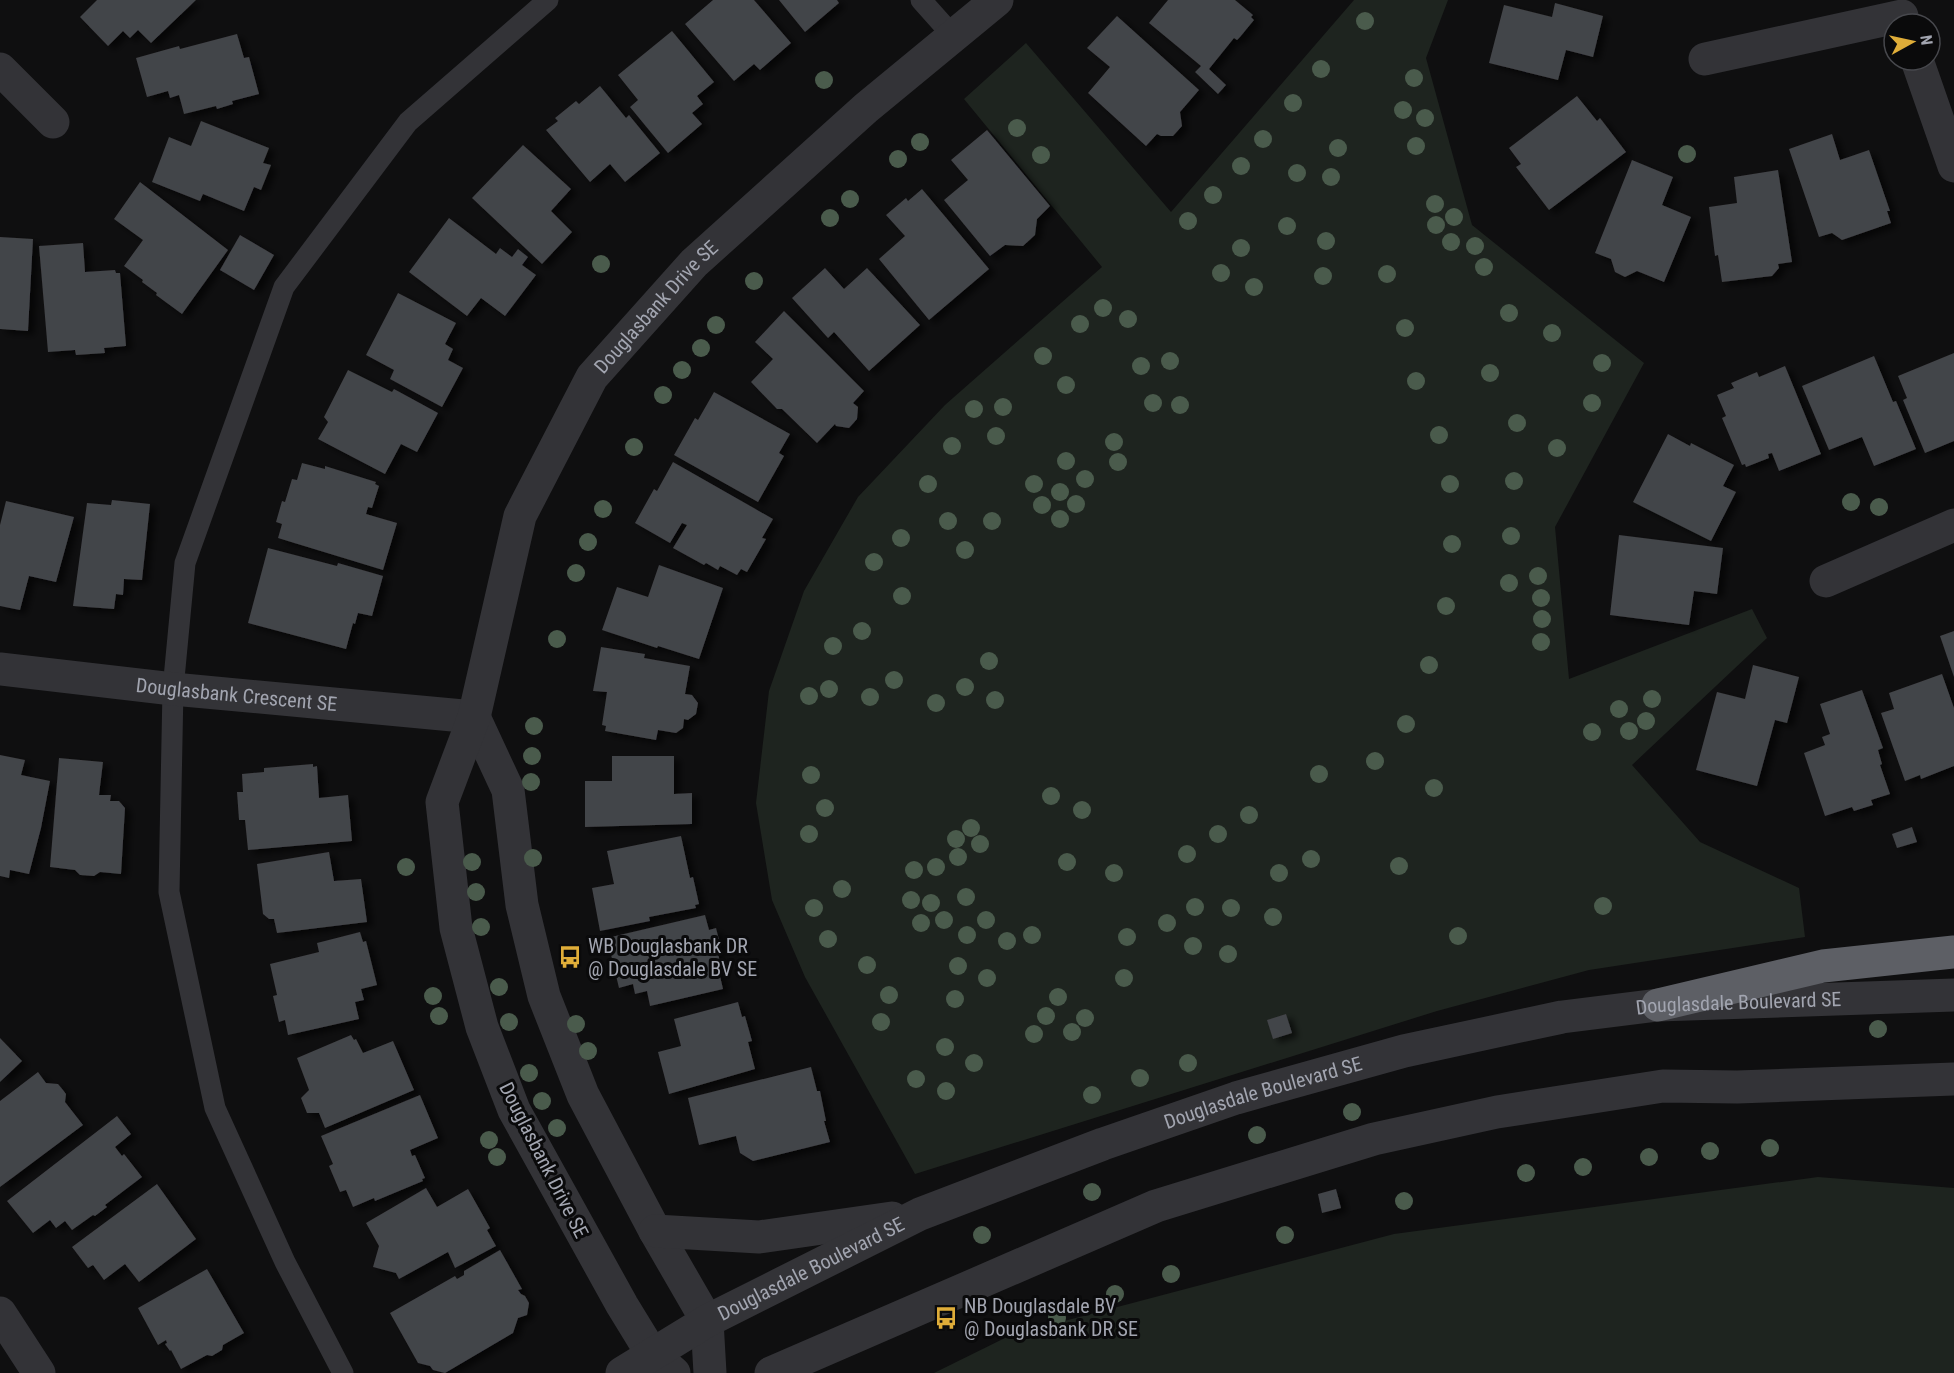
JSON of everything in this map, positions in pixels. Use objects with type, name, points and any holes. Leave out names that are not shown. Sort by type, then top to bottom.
[{"type":"highway","points":[[1658,1005],[1823,966],[1954,952]]},
{"type":"street","name":"Douglasbank Drive SE","points":[[663,1364],[611,1288],[514,1110],[482,1027],[456,928],[442,802],[474,717],[520,516],[592,377],[694,263],[866,108],[997,0]]},
{"type":"street","points":[[1705,59],[1882,18]]},
{"type":"street","points":[[0,69],[53,122]]},
{"type":"street","points":[[1921,72],[1954,166]]},
{"type":"street","points":[[1826,581],[1954,525]]},
{"type":"street","name":"Douglasbank Crescent SE","points":[[0,669],[173,689],[474,717]]},
{"type":"street","points":[[474,717],[508,790],[522,904],[544,996],[583,1095],[655,1231],[707,1321],[710,1373]]},
{"type":"street","name":"Douglasdale Boulevard SE","points":[[622,1373],[663,1364],[707,1321],[920,1214],[1103,1144],[1236,1098],[1404,1051],[1562,1017],[1658,1005],[1954,995]]},
{"type":"street","points":[[771,1373],[1156,1206],[1374,1139],[1497,1112],[1663,1086],[1737,1087],[1954,1079]]},
{"type":"street","points":[[655,1231],[759,1237],[920,1214]]},
{"type":"street","points":[[0,1313],[39,1373]]},
{"type":"lane","points":[[343,1373],[285,1263],[215,1108],[169,891],[173,689],[185,563],[284,287],[408,122],[548,0]]},
{"type":"lane","points":[[921,0],[954,37]]},
{"type":"shaded area","points":[[1354,0],[1448,0],[1426,58],[1472,225],[1644,363],[1555,527],[1569,679],[1752,609],[1767,638],[1632,765],[1700,842],[1799,888],[1805,937],[1589,970],[1437,1011],[915,1174],[805,977],[772,900],[756,803],[769,691],[804,591],[858,497],[945,405],[1102,267],[964,99],[1026,43],[1171,212]]},
{"type":"shaded area","points":[[1818,1177],[1954,1188],[1954,1373],[934,1373],[1011,1335],[1394,1234]]},
{"type":"building","points":[[97,0],[196,0],[151,43],[138,30],[130,38],[123,31],[108,46],[80,17]]},
{"type":"building","points":[[713,0],[754,0],[791,43],[760,70],[754,64],[734,81],[685,24]]},
{"type":"building","points":[[779,0],[837,0],[839,3],[805,32]]},
{"type":"building","points":[[1168,0],[1235,0],[1253,15],[1251,17],[1254,20],[1237,40],[1234,38],[1209,69],[1226,85],[1218,94],[1195,72],[1201,66],[1149,23]]},
{"type":"building","points":[[1555,3],[1603,16],[1593,57],[1566,50],[1558,80],[1489,63],[1504,5],[1552,17]]},
{"type":"building","points":[[1117,16],[1199,90],[1180,112],[1182,126],[1173,136],[1157,134],[1146,146],[1088,93],[1110,67],[1087,48]]},
{"type":"building","points":[[672,31],[714,82],[697,96],[703,104],[692,113],[702,124],[668,153],[630,107],[638,100],[618,75]]},
{"type":"building","points":[[237,34],[244,58],[249,57],[259,94],[232,101],[233,104],[217,109],[216,106],[184,114],[179,95],[170,98],[168,91],[147,97],[136,58]]},
{"type":"building","points":[[600,86],[626,118],[629,115],[660,153],[625,182],[610,164],[590,182],[546,130],[558,121],[555,118],[576,101],[579,104]]},
{"type":"building","points":[[1577,96],[1597,121],[1600,118],[1626,152],[1549,210],[1516,167],[1521,164],[1509,148]]},
{"type":"building","points":[[201,121],[269,148],[263,163],[271,165],[261,190],[254,187],[244,211],[203,194],[200,201],[152,182],[169,137],[191,146]]},
{"type":"building","points":[[987,130],[1050,206],[1037,219],[1035,235],[1023,246],[1005,245],[990,256],[944,200],[968,180],[951,160]]},
{"type":"building","points":[[1832,134],[1840,160],[1869,150],[1890,211],[1887,211],[1891,223],[1842,240],[1832,233],[1819,237],[1789,149]]},
{"type":"building","points":[[523,145],[571,189],[551,211],[572,232],[542,264],[472,198]]},
{"type":"building","points":[[1632,160],[1673,177],[1662,205],[1691,217],[1664,282],[1637,271],[1625,277],[1615,272],[1611,259],[1595,253]]},
{"type":"building","points":[[1778,170],[1792,262],[1778,264],[1779,268],[1772,276],[1722,282],[1718,255],[1715,256],[1709,207],[1737,203],[1734,177]]},
{"type":"building","points":[[140,182],[228,250],[182,314],[156,295],[157,293],[142,282],[143,280],[124,266],[143,240],[114,219]]},
{"type":"building","points":[[922,189],[989,269],[929,320],[879,259],[905,236],[886,215],[906,198],[908,201]]},
{"type":"building","points":[[449,218],[496,254],[500,248],[512,257],[518,249],[528,257],[522,265],[536,275],[505,316],[481,298],[467,316],[409,272]]},
{"type":"building","points":[[240,235],[274,255],[254,290],[220,270]]},
{"type":"building","points":[[0,237],[33,239],[28,331],[0,329]]},
{"type":"building","points":[[83,243],[85,272],[115,270],[116,273],[120,273],[126,346],[104,348],[105,353],[76,355],[75,350],[48,352],[39,246]]},
{"type":"building","points":[[825,268],[844,289],[867,268],[920,325],[869,371],[834,332],[828,338],[792,298]]},
{"type":"building","points":[[398,293],[456,323],[445,344],[453,349],[448,360],[463,368],[442,407],[390,379],[394,370],[366,355]]},
{"type":"building","points":[[784,311],[864,391],[853,403],[858,407],[857,419],[849,428],[835,424],[817,443],[782,409],[777,409],[751,382],[773,359],[755,342]]},
{"type":"building","points":[[1954,353],[1954,441],[1925,453],[1903,400],[1907,398],[1898,376]]},
{"type":"building","points":[[1874,356],[1916,449],[1874,466],[1862,437],[1829,450],[1802,386]]},
{"type":"building","points":[[1785,366],[1821,454],[1779,471],[1772,453],[1768,454],[1769,458],[1746,467],[1745,464],[1742,465],[1722,418],[1726,416],[1717,395],[1734,388],[1731,383],[1757,372],[1759,377]]},
{"type":"building","points":[[348,370],[392,392],[394,389],[438,413],[417,452],[401,444],[385,474],[318,439],[328,422],[324,417]]},
{"type":"building","points":[[714,392],[790,434],[779,453],[784,456],[758,502],[674,455],[695,418],[698,420]]},
{"type":"building","points":[[1668,434],[1734,465],[1723,486],[1736,492],[1711,541],[1633,502]]},
{"type":"building","points":[[673,462],[773,519],[762,538],[766,539],[747,572],[741,569],[737,575],[720,566],[718,570],[673,548],[687,525],[682,523],[670,543],[635,523],[654,489],[657,491]]},
{"type":"building","points":[[302,463],[325,469],[325,466],[376,482],[375,484],[379,486],[372,508],[368,507],[366,514],[397,523],[383,570],[278,538],[282,524],[276,522],[282,501],[285,502],[292,479],[297,480]]},
{"type":"building","points":[[112,500],[150,504],[142,580],[124,579],[123,595],[116,594],[114,609],[73,606],[87,503],[111,505]]},
{"type":"building","points":[[6,501],[74,517],[56,582],[29,576],[20,610],[0,606],[0,525]]},
{"type":"building","points":[[1619,535],[1723,548],[1717,594],[1694,591],[1689,625],[1610,615]]},
{"type":"building","points":[[268,548],[337,566],[338,563],[383,576],[372,616],[358,613],[346,649],[248,623]]},
{"type":"building","points":[[659,565],[723,588],[699,659],[602,630],[617,587],[648,597]]},
{"type":"building","points":[[1954,631],[1954,677],[1940,636]]},
{"type":"building","points":[[601,647],[645,654],[644,658],[690,666],[685,694],[692,695],[698,703],[696,714],[688,720],[684,719],[683,728],[676,733],[658,730],[656,740],[605,731],[606,726],[602,725],[607,692],[593,691]]},
{"type":"building","points":[[1753,665],[1799,677],[1787,723],[1775,720],[1757,786],[1696,770],[1717,692],[1745,699]]},
{"type":"building","points":[[1942,674],[1954,708],[1954,766],[1921,779],[1920,775],[1905,781],[1881,713],[1894,709],[1889,693]]},
{"type":"building","points":[[1862,690],[1883,748],[1878,750],[1882,764],[1880,765],[1890,794],[1871,800],[1873,805],[1854,811],[1852,807],[1825,816],[1804,753],[1825,745],[1822,737],[1830,734],[1820,704]]},
{"type":"building","points":[[0,755],[25,760],[21,775],[50,781],[29,874],[10,870],[9,878],[0,876]]},
{"type":"building","points":[[612,756],[674,756],[674,794],[692,793],[692,824],[585,827],[585,781],[612,781]]},
{"type":"building","points":[[59,758],[103,762],[99,795],[111,795],[110,801],[119,801],[125,808],[121,874],[100,872],[94,876],[80,875],[75,870],[50,867]]},
{"type":"building","points":[[313,764],[313,767],[317,766],[319,798],[348,795],[352,841],[248,850],[245,820],[239,820],[237,792],[243,792],[242,774],[264,772],[264,768]]},
{"type":"building","points":[[1912,827],[1917,842],[1897,848],[1892,834]]},
{"type":"building","points":[[681,836],[690,878],[693,877],[699,904],[695,905],[696,908],[649,917],[650,921],[600,931],[592,888],[614,884],[607,851]]},
{"type":"building","points":[[329,852],[334,881],[361,879],[367,922],[277,933],[274,919],[269,919],[263,914],[257,864]]},
{"type":"building","points":[[705,915],[709,930],[716,928],[721,948],[717,949],[720,962],[717,963],[723,989],[650,1006],[647,991],[635,994],[633,984],[619,988],[607,938]]},
{"type":"building","points":[[360,932],[363,942],[366,941],[377,985],[361,989],[364,1000],[355,1002],[359,1019],[288,1035],[285,1020],[279,1022],[273,996],[277,995],[270,964],[319,952],[317,943]]},
{"type":"building","points":[[738,1002],[742,1017],[745,1016],[752,1041],[748,1042],[755,1069],[669,1094],[658,1052],[681,1046],[674,1019]]},
{"type":"building","points":[[1286,1014],[1292,1033],[1273,1039],[1267,1020]]},
{"type":"building","points":[[351,1035],[354,1040],[356,1039],[363,1053],[393,1041],[414,1090],[325,1128],[319,1113],[307,1113],[301,1098],[309,1090],[297,1058]]},
{"type":"building","points":[[0,1038],[22,1061],[0,1082]]},
{"type":"building","points":[[811,1067],[817,1091],[820,1091],[826,1121],[824,1121],[830,1142],[753,1161],[740,1153],[736,1136],[699,1145],[688,1098]]},
{"type":"building","points":[[38,1072],[46,1083],[58,1084],[66,1094],[65,1102],[83,1125],[0,1187],[0,1101]]},
{"type":"building","points":[[420,1095],[438,1138],[410,1150],[412,1156],[415,1155],[425,1178],[422,1179],[423,1181],[375,1201],[374,1198],[353,1207],[346,1190],[340,1192],[329,1166],[333,1164],[321,1136]]},
{"type":"building","points":[[117,1116],[131,1134],[115,1147],[122,1156],[124,1154],[142,1177],[105,1205],[107,1207],[72,1230],[65,1221],[56,1228],[50,1220],[33,1233],[7,1201]]},
{"type":"building","points":[[157,1184],[196,1239],[139,1282],[125,1264],[104,1280],[93,1265],[88,1268],[72,1247]]},
{"type":"building","points":[[426,1188],[437,1207],[468,1189],[490,1228],[487,1230],[496,1246],[455,1268],[448,1252],[399,1279],[396,1273],[373,1267],[379,1246],[366,1223]]},
{"type":"building","points":[[1336,1189],[1341,1208],[1322,1213],[1318,1194]]},
{"type":"building","points":[[500,1250],[522,1289],[518,1290],[529,1303],[527,1315],[518,1318],[513,1333],[445,1373],[418,1363],[390,1313],[455,1276],[457,1279],[464,1275],[464,1271]]},
{"type":"building","points":[[207,1269],[244,1333],[223,1345],[222,1350],[212,1356],[207,1355],[181,1369],[171,1350],[165,1344],[166,1340],[158,1345],[138,1308]]},
{"type":"place","name":"WB Douglasbank DR @ Douglasdale BV SE","points":[[570,957]]},
{"type":"place","name":"NB Douglasdale BV @ Douglasbank DR SE","points":[[946,1318]]}]
